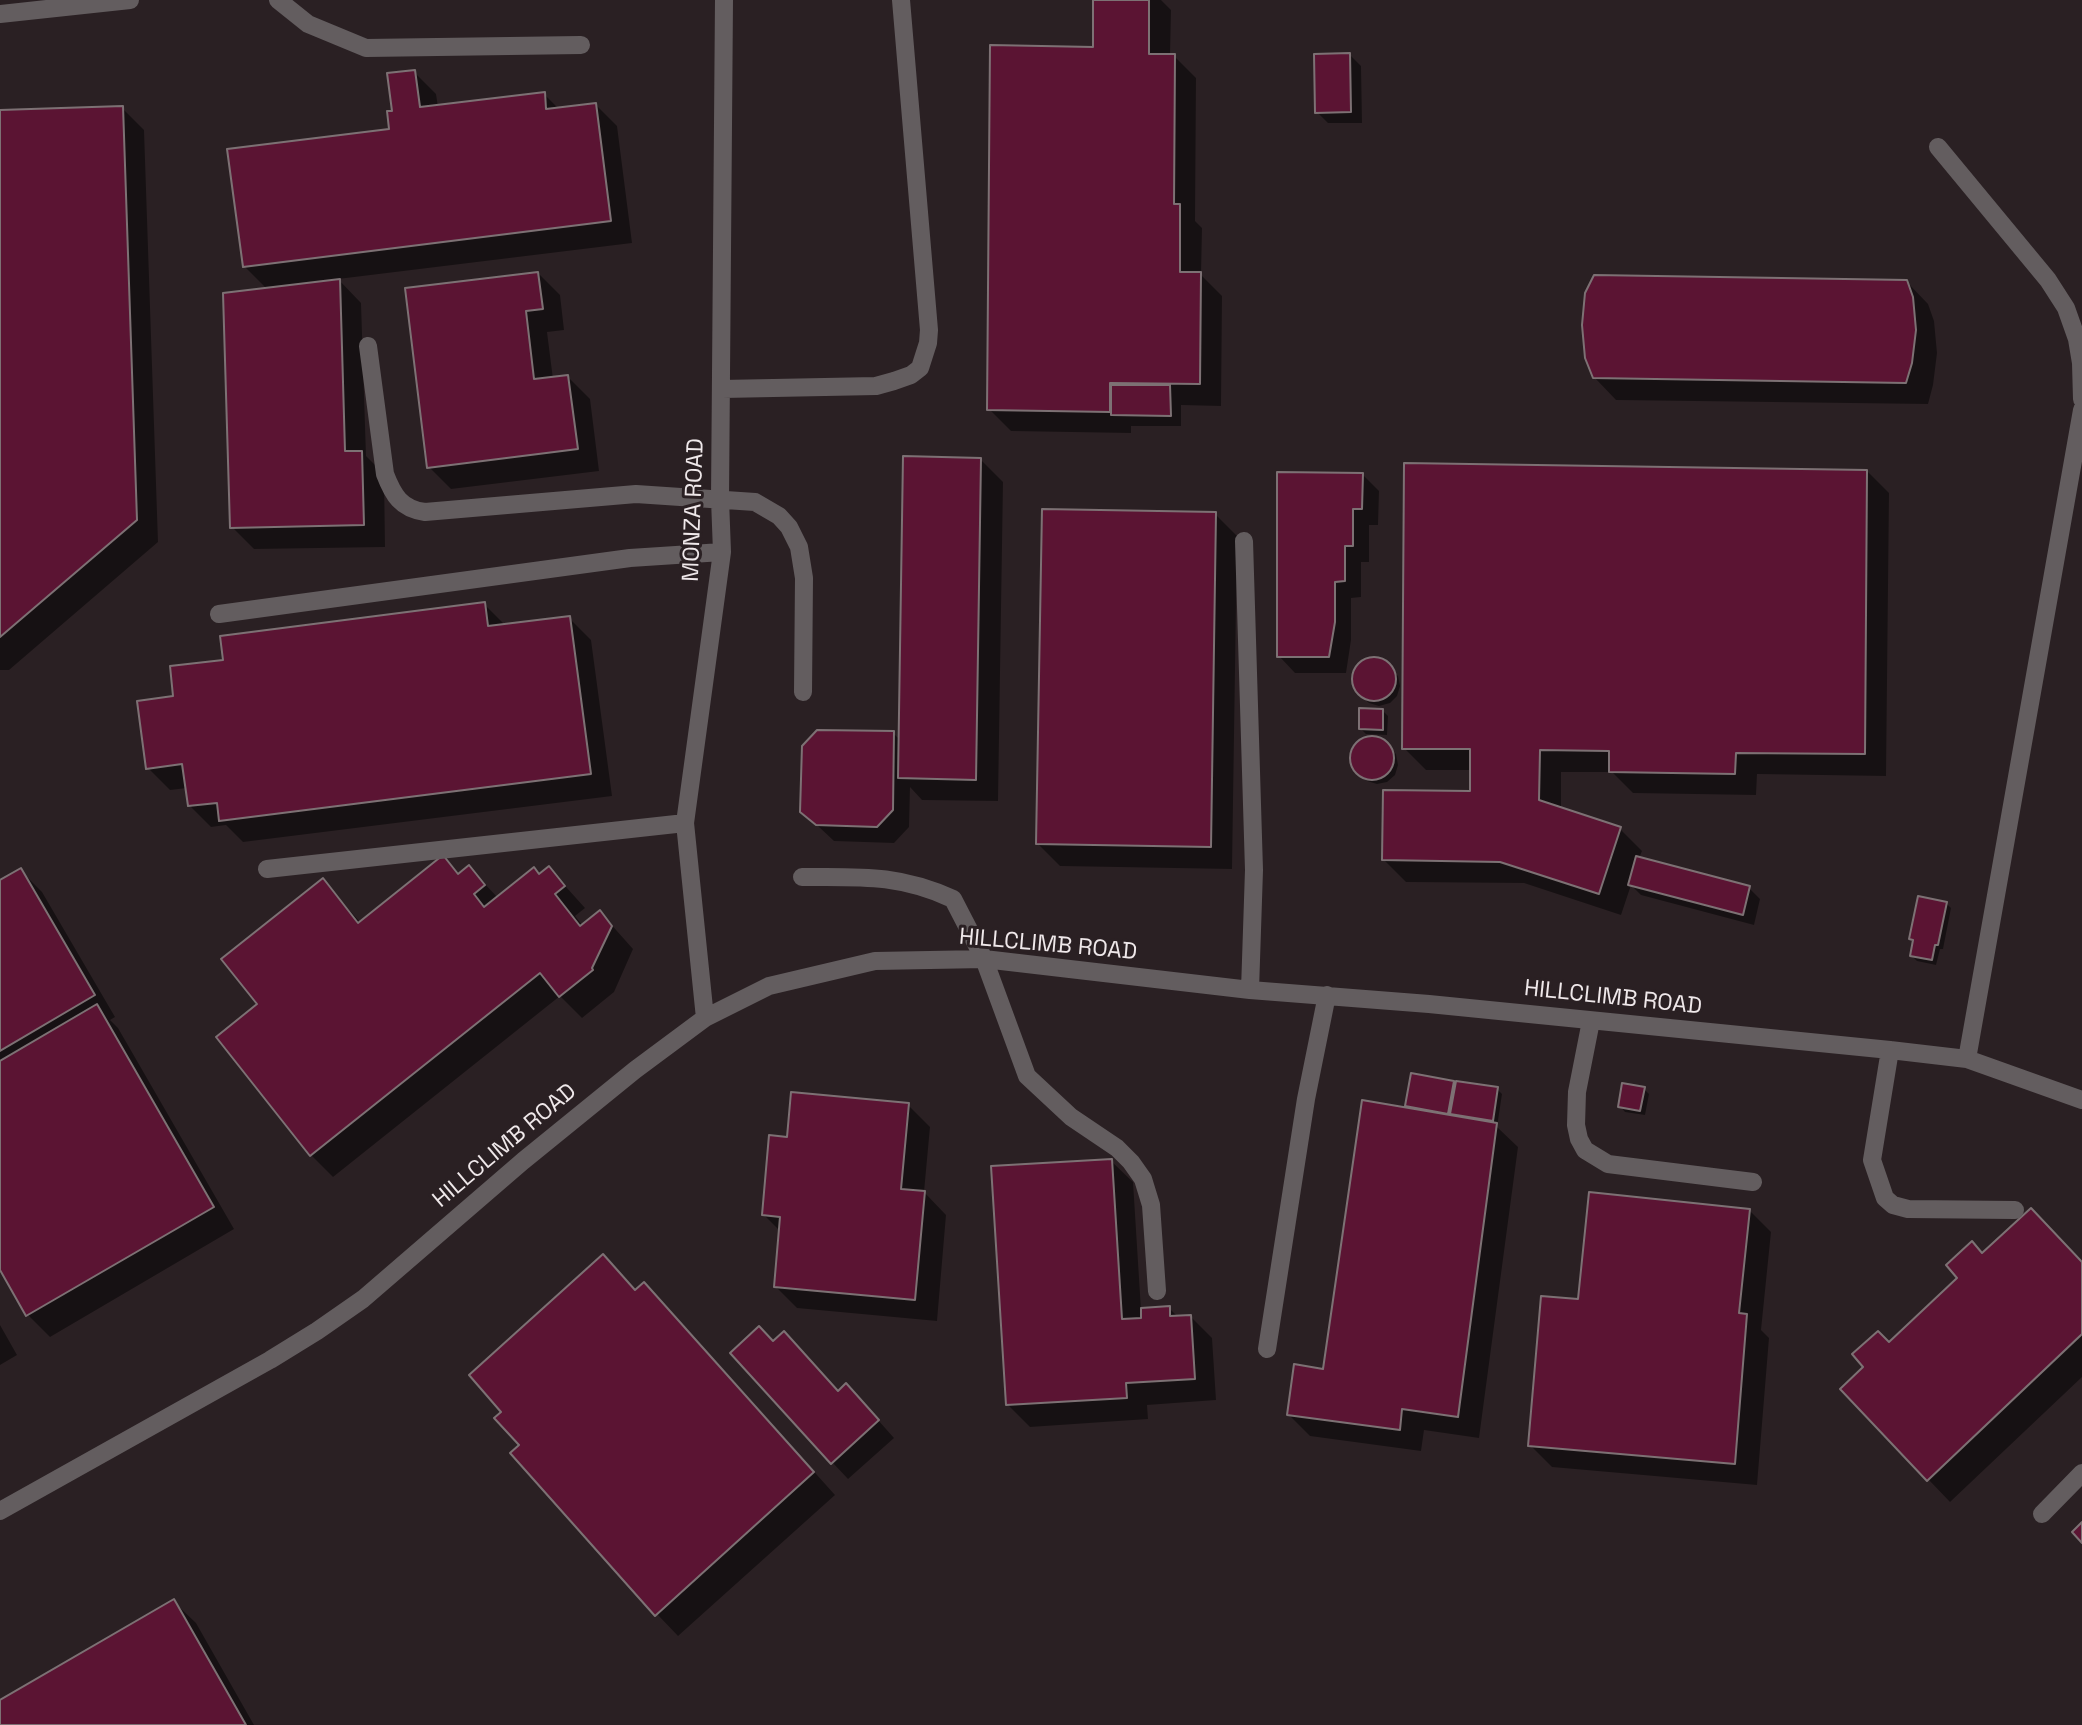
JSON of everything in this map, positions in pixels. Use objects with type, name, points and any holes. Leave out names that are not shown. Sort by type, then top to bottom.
[{"type":"street","points":[[0,14],[130,0]]},
{"type":"street","points":[[278,0],[308,24],[366,48],[581,45]]},
{"type":"street","name":"MONZA ROAD","points":[[705,1018],[685,823],[722,552],[720,499],[724,0]]},
{"type":"street","points":[[722,389],[876,386],[911,375],[920,368],[924,360],[929,344],[929,330],[901,0]]},
{"type":"street","points":[[1938,147],[2049,280],[2066,308],[2077,339],[2082,399]]},
{"type":"street","points":[[368,346],[385,474],[392,491],[404,506],[414,511],[636,494],[755,502],[779,516],[789,527],[799,547],[804,578],[803,692]]},
{"type":"street","points":[[1967,1059],[2082,410]]},
{"type":"street","points":[[1244,541],[1254,870],[1250,990]]},
{"type":"street","points":[[219,614],[630,558],[722,552]]},
{"type":"street","points":[[267,869],[685,823]]},
{"type":"street","points":[[802,877],[882,877],[920,885],[953,899],[984,959],[1027,1076],[1071,1117],[1117,1149],[1143,1179],[1151,1205],[1157,1291]]},
{"type":"street","name":"HILLCLIMB ROAD","points":[[0,1511],[317,1331],[363,1299],[533,1153],[635,1070],[705,1018],[769,986],[875,961],[984,959],[1250,990],[1429,1004],[1890,1050],[1967,1059],[2082,1100]]},
{"type":"street","points":[[1267,1349],[1306,1099],[1327,995]]},
{"type":"street","points":[[1591,1021],[1577,1092],[1576,1125],[1579,1139],[1586,1150],[1608,1164],[1753,1182]]},
{"type":"street","points":[[1890,1050],[1872,1160],[1885,1198],[1893,1205],[1908,1209],[2015,1210]]},
{"type":"street","points":[[2042,1514],[2082,1473]]},
{"type":"building","points":[[1093,0],[1149,0],[1149,54],[1175,54],[1174,204],[1180,204],[1180,272],[1201,272],[1200,384],[1110,383],[1110,412],[987,410],[990,45],[1093,47]]},
{"type":"building","points":[[1350,53],[1351,112],[1315,113],[1314,54]]},
{"type":"building","points":[[415,70],[420,107],[545,92],[546,109],[596,103],[611,221],[243,267],[227,149],[389,129],[387,111],[392,111],[387,73]]},
{"type":"building","points":[[123,106],[137,520],[0,637],[0,110]]},
{"type":"building","points":[[538,272],[543,309],[526,311],[534,379],[568,375],[578,449],[427,468],[405,288]]},
{"type":"building","points":[[1594,275],[1907,280],[1913,297],[1916,330],[1912,363],[1906,383],[1593,378],[1585,358],[1582,325],[1585,293]]},
{"type":"building","points":[[340,279],[345,451],[362,451],[364,525],[230,528],[223,293]]},
{"type":"building","points":[[1111,385],[1170,385],[1171,416],[1111,415]]},
{"type":"building","points":[[903,456],[981,458],[976,780],[898,778]]},
{"type":"building","points":[[1404,463],[1867,470],[1865,754],[1736,753],[1735,774],[1609,772],[1609,751],[1540,750],[1539,800],[1621,827],[1599,894],[1500,862],[1382,860],[1383,790],[1470,791],[1470,749],[1402,749]]},
{"type":"building","points":[[1277,472],[1363,473],[1362,509],[1353,509],[1353,546],[1345,546],[1345,581],[1335,582],[1335,622],[1329,657],[1277,657]]},
{"type":"building","points":[[1042,509],[1216,512],[1211,847],[1036,844]]},
{"type":"building","points":[[485,602],[488,626],[570,616],[591,774],[219,821],[217,803],[188,806],[182,764],[146,769],[137,701],[173,696],[170,666],[223,660],[220,636]]},
{"type":"building","points":[[1374,657],[1389,664],[1396,679],[1389,694],[1374,701],[1359,694],[1352,679],[1359,664]]},
{"type":"building","points":[[1359,708],[1383,709],[1383,730],[1359,729]]},
{"type":"building","points":[[817,730],[894,731],[893,810],[877,827],[816,825],[800,812],[802,746]]},
{"type":"building","points":[[1372,736],[1387,743],[1394,758],[1387,773],[1372,780],[1357,773],[1350,758],[1357,743]]},
{"type":"building","points":[[443,855],[458,874],[469,865],[485,885],[474,894],[484,907],[534,867],[539,874],[549,866],[565,886],[555,894],[580,926],[600,910],[612,926],[593,970],[559,997],[540,973],[310,1156],[216,1037],[257,1004],[221,959],[323,878],[358,923]]},
{"type":"building","points":[[1636,856],[1750,886],[1743,915],[1628,885]]},
{"type":"building","points":[[21,868],[95,995],[0,1051],[0,880]]},
{"type":"building","points":[[1918,896],[1947,902],[1932,960],[1910,956],[1913,940],[1909,939]]},
{"type":"building","points":[[97,1004],[214,1207],[26,1316],[0,1270],[0,1061]]},
{"type":"building","points":[[1411,1073],[1454,1081],[1448,1114],[1405,1106]]},
{"type":"building","points":[[1456,1081],[1498,1087],[1493,1121],[1450,1114]]},
{"type":"building","points":[[1622,1083],[1645,1087],[1640,1111],[1618,1107]]},
{"type":"building","points":[[791,1092],[909,1103],[901,1189],[925,1191],[915,1300],[774,1287],[780,1217],[762,1215],[769,1135],[787,1137]]},
{"type":"building","points":[[1362,1100],[1497,1123],[1458,1417],[1402,1409],[1400,1430],[1287,1415],[1294,1364],[1323,1369]]},
{"type":"building","points":[[1112,1159],[1122,1319],[1141,1318],[1141,1308],[1170,1306],[1170,1316],[1191,1315],[1195,1379],[1126,1383],[1127,1398],[1006,1405],[991,1166]]},
{"type":"building","points":[[1589,1192],[1750,1209],[1739,1313],[1747,1314],[1735,1464],[1528,1446],[1541,1296],[1578,1299]]},
{"type":"building","points":[[2031,1208],[2082,1262],[2082,1334],[1927,1481],[1840,1389],[1863,1367],[1852,1354],[1878,1331],[1889,1342],[1957,1278],[1946,1265],[1972,1241],[1982,1253]]},
{"type":"building","points":[[603,1254],[635,1290],[644,1282],[814,1472],[655,1616],[510,1453],[519,1445],[494,1418],[501,1412],[469,1375]]},
{"type":"building","points":[[759,1326],[773,1341],[784,1331],[838,1391],[846,1383],[879,1420],[831,1464],[730,1353]]},
{"type":"building","points":[[2082,1522],[2082,1543],[2072,1532]]},
{"type":"building","points":[[174,1599],[246,1725],[0,1725],[0,1700]]}]
